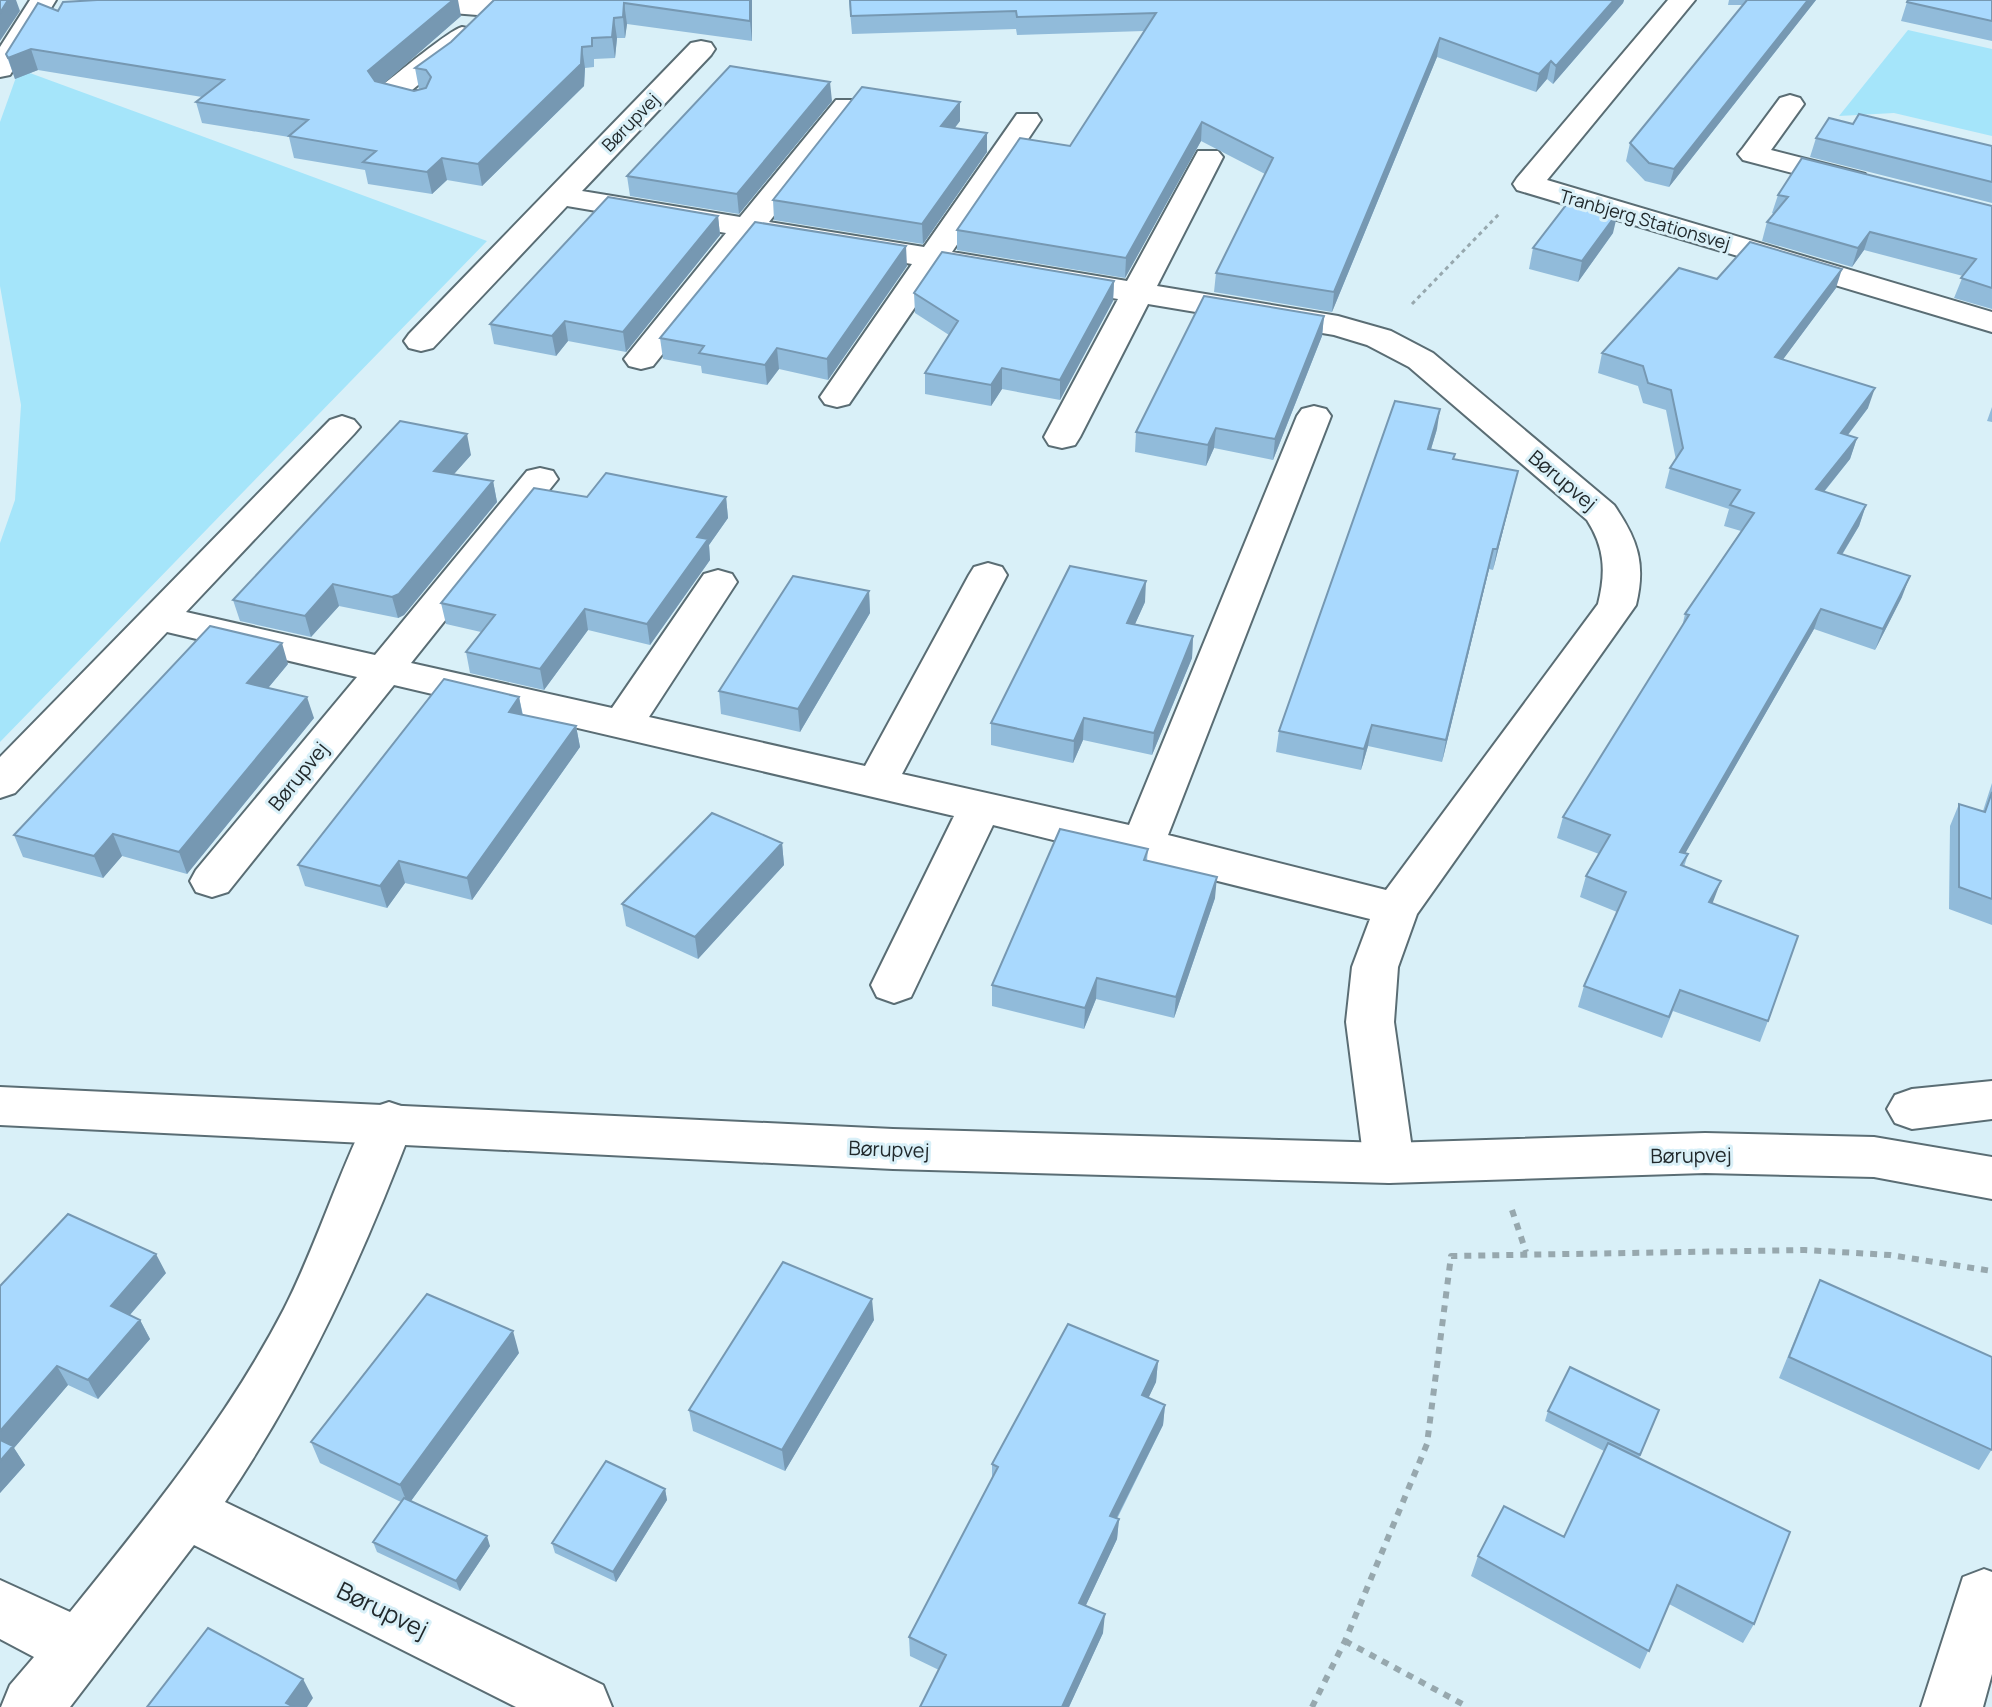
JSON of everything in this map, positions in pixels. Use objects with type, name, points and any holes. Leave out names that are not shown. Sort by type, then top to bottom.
[{"type":"street","points":[[389,0],[490,8],[537,0]]},
{"type":"street","name":"Tranbjerg Stationsvej","points":[[1682,0],[1528,184],[1992,322]]},
{"type":"street","points":[[419,100],[390,93],[443,54],[490,8]]},
{"type":"street","points":[[0,69],[45,9]]},
{"type":"street","name":"Børupvej","points":[[421,341],[701,49]]},
{"type":"street","points":[[1790,104],[1753,154],[1888,188]]},
{"type":"street","points":[[641,359],[846,106]]},
{"type":"street","points":[[837,397],[1027,120]]},
{"type":"street","points":[[1062,437],[1208,157]]},
{"type":"street","name":"Børupvej","points":[[559,196],[1139,291],[1338,326],[1379,338],[1421,360],[1601,513],[1620,540],[1626,571],[1617,605],[1396,909],[1375,967],[1370,1022],[1389,1163]]},
{"type":"street","points":[[1143,844],[1314,416]]},
{"type":"street","points":[[0,783],[342,427]]},
{"type":"street","name":"Børupvej","points":[[212,881],[540,479]]},
{"type":"street","points":[[877,782],[988,575]]},
{"type":"street","points":[[623,724],[718,582]]},
{"type":"street","points":[[158,618],[1143,844],[1396,909]]},
{"type":"street","points":[[894,985],[980,807]]},
{"type":"street","points":[[1912,1109],[1992,1100]]},
{"type":"street","name":"Børupvej","points":[[0,1106],[389,1122],[893,1149],[1389,1163],[1705,1153],[1874,1157],[1992,1178]]},
{"type":"street","points":[[32,1707],[185,1511],[286,1357],[345,1232],[389,1122]]},
{"type":"street","name":"Børupvej","points":[[185,1511],[581,1707]]},
{"type":"street","points":[[1952,1707],[1984,1597]]},
{"type":"street","points":[[0,1608],[78,1648]]},
{"type":"path","points":[[1379,338],[1528,184]]},
{"type":"path","points":[[1312,1707],[1345,1641],[1427,1444],[1451,1256],[1805,1250],[1890,1255],[1992,1271]]},
{"type":"path","points":[[1345,1641],[1468,1707]]},
{"type":"shaded area","points":[[1908,30],[1992,49],[1992,136],[1894,113],[1839,116]]},
{"type":"shaded area","points":[[19,69],[487,241],[0,742],[0,543],[15,500],[21,405],[0,286],[0,122]]},
{"type":"building","points":[[0,0],[8,0],[0,13]]},
{"type":"building","points":[[453,0],[368,71],[375,81],[414,91],[426,88],[431,77],[426,70],[415,68],[451,42],[494,0],[750,0],[750,21],[624,3],[623,17],[614,18],[612,37],[592,38],[592,46],[582,47],[581,64],[478,164],[442,158],[427,172],[363,162],[376,151],[289,136],[308,120],[196,102],[224,80],[31,49],[8,58],[6,54],[38,3],[58,11],[63,2]]},
{"type":"building","points":[[850,0],[1614,0],[1556,66],[1551,61],[1539,74],[1440,38],[1334,292],[1216,273],[1273,158],[1202,122],[1126,258],[957,230],[1020,138],[1070,146],[1156,13],[1017,17],[1016,11],[851,16]]},
{"type":"building","points":[[1747,0],[1808,0],[1674,169],[1649,163],[1630,143]]},
{"type":"building","points":[[1992,0],[1992,21],[1907,2]]},
{"type":"building","points":[[730,66],[830,82],[737,194],[627,176]]},
{"type":"building","points":[[862,87],[960,102],[941,126],[987,133],[922,224],[773,200]]},
{"type":"building","points":[[1859,114],[1992,146],[1992,182],[1816,138],[1829,118],[1853,124]]},
{"type":"building","points":[[1802,158],[1992,206],[1992,288],[1961,278],[1976,259],[1870,232],[1858,248],[1767,222],[1788,197],[1778,195]]},
{"type":"building","points":[[608,197],[718,216],[623,332],[565,321],[552,336],[490,324]]},
{"type":"building","points":[[1570,200],[1618,212],[1582,261],[1533,248]]},
{"type":"building","points":[[755,222],[906,246],[827,359],[777,348],[765,365],[699,353],[704,346],[660,338]]},
{"type":"building","points":[[1750,242],[1842,269],[1775,357],[1875,388],[1841,433],[1857,438],[1816,489],[1866,505],[1838,553],[1910,576],[1883,629],[1821,609],[1680,852],[1688,854],[1681,865],[1721,881],[1709,902],[1798,936],[1768,1021],[1680,990],[1669,1017],[1584,986],[1626,892],[1586,876],[1610,835],[1563,817],[1689,615],[1685,614],[1754,513],[1730,505],[1740,490],[1670,468],[1683,448],[1671,390],[1648,383],[1643,366],[1602,353],[1679,268],[1717,279]]},
{"type":"building","points":[[942,252],[1114,281],[1060,380],[1002,368],[991,385],[925,373],[958,321],[914,293]]},
{"type":"building","points":[[1204,296],[1324,316],[1275,439],[1216,428],[1208,445],[1136,432]]},
{"type":"building","points":[[1395,401],[1440,409],[1428,449],[1455,454],[1453,459],[1518,471],[1497,549],[1493,549],[1446,740],[1372,725],[1364,749],[1279,731]]},
{"type":"building","points":[[400,421],[467,434],[434,471],[493,481],[399,594],[392,597],[333,584],[305,616],[233,600]]},
{"type":"building","points":[[606,473],[726,497],[697,537],[708,539],[647,624],[585,609],[540,669],[466,652],[495,615],[441,603],[534,488],[587,497]]},
{"type":"building","points":[[1070,566],[1146,581],[1127,623],[1193,636],[1154,733],[1084,718],[1074,741],[991,723]]},
{"type":"building","points":[[793,576],[869,591],[798,709],[719,691]]},
{"type":"building","points":[[210,626],[282,643],[247,683],[307,697],[179,852],[113,834],[94,856],[14,835]]},
{"type":"building","points":[[444,679],[519,697],[509,712],[576,726],[467,878],[399,861],[380,886],[298,865]]},
{"type":"building","points":[[1992,792],[1992,899],[1959,887],[1959,804],[1985,812]]},
{"type":"building","points":[[712,813],[782,843],[695,937],[622,904]]},
{"type":"building","points":[[1060,829],[1148,849],[1144,860],[1217,877],[1176,997],[1097,978],[1085,1008],[992,985]]},
{"type":"building","points":[[68,1214],[156,1254],[111,1306],[140,1320],[88,1380],[57,1366],[0,1431],[0,1286]]},
{"type":"building","points":[[783,1262],[872,1299],[782,1450],[689,1410]]},
{"type":"building","points":[[1820,1280],[1992,1357],[1992,1450],[1789,1357]]},
{"type":"building","points":[[427,1294],[513,1331],[400,1485],[311,1442]]},
{"type":"building","points":[[1068,1324],[1158,1361],[1142,1395],[1165,1405],[1110,1516],[1119,1519],[1079,1603],[1105,1614],[1062,1707],[920,1707],[946,1655],[909,1637],[998,1467],[992,1464]]},
{"type":"building","points":[[1570,1367],[1659,1410],[1640,1455],[1548,1411]]},
{"type":"building","points":[[0,1440],[13,1446],[0,1461]]},
{"type":"building","points":[[1608,1443],[1790,1532],[1754,1624],[1677,1585],[1649,1651],[1478,1556],[1504,1506],[1564,1537]]},
{"type":"building","points":[[606,1461],[665,1489],[613,1572],[552,1543]]},
{"type":"building","points":[[404,1498],[487,1536],[456,1581],[373,1542]]},
{"type":"building","points":[[208,1628],[303,1679],[286,1703],[294,1707],[147,1707]]}]
